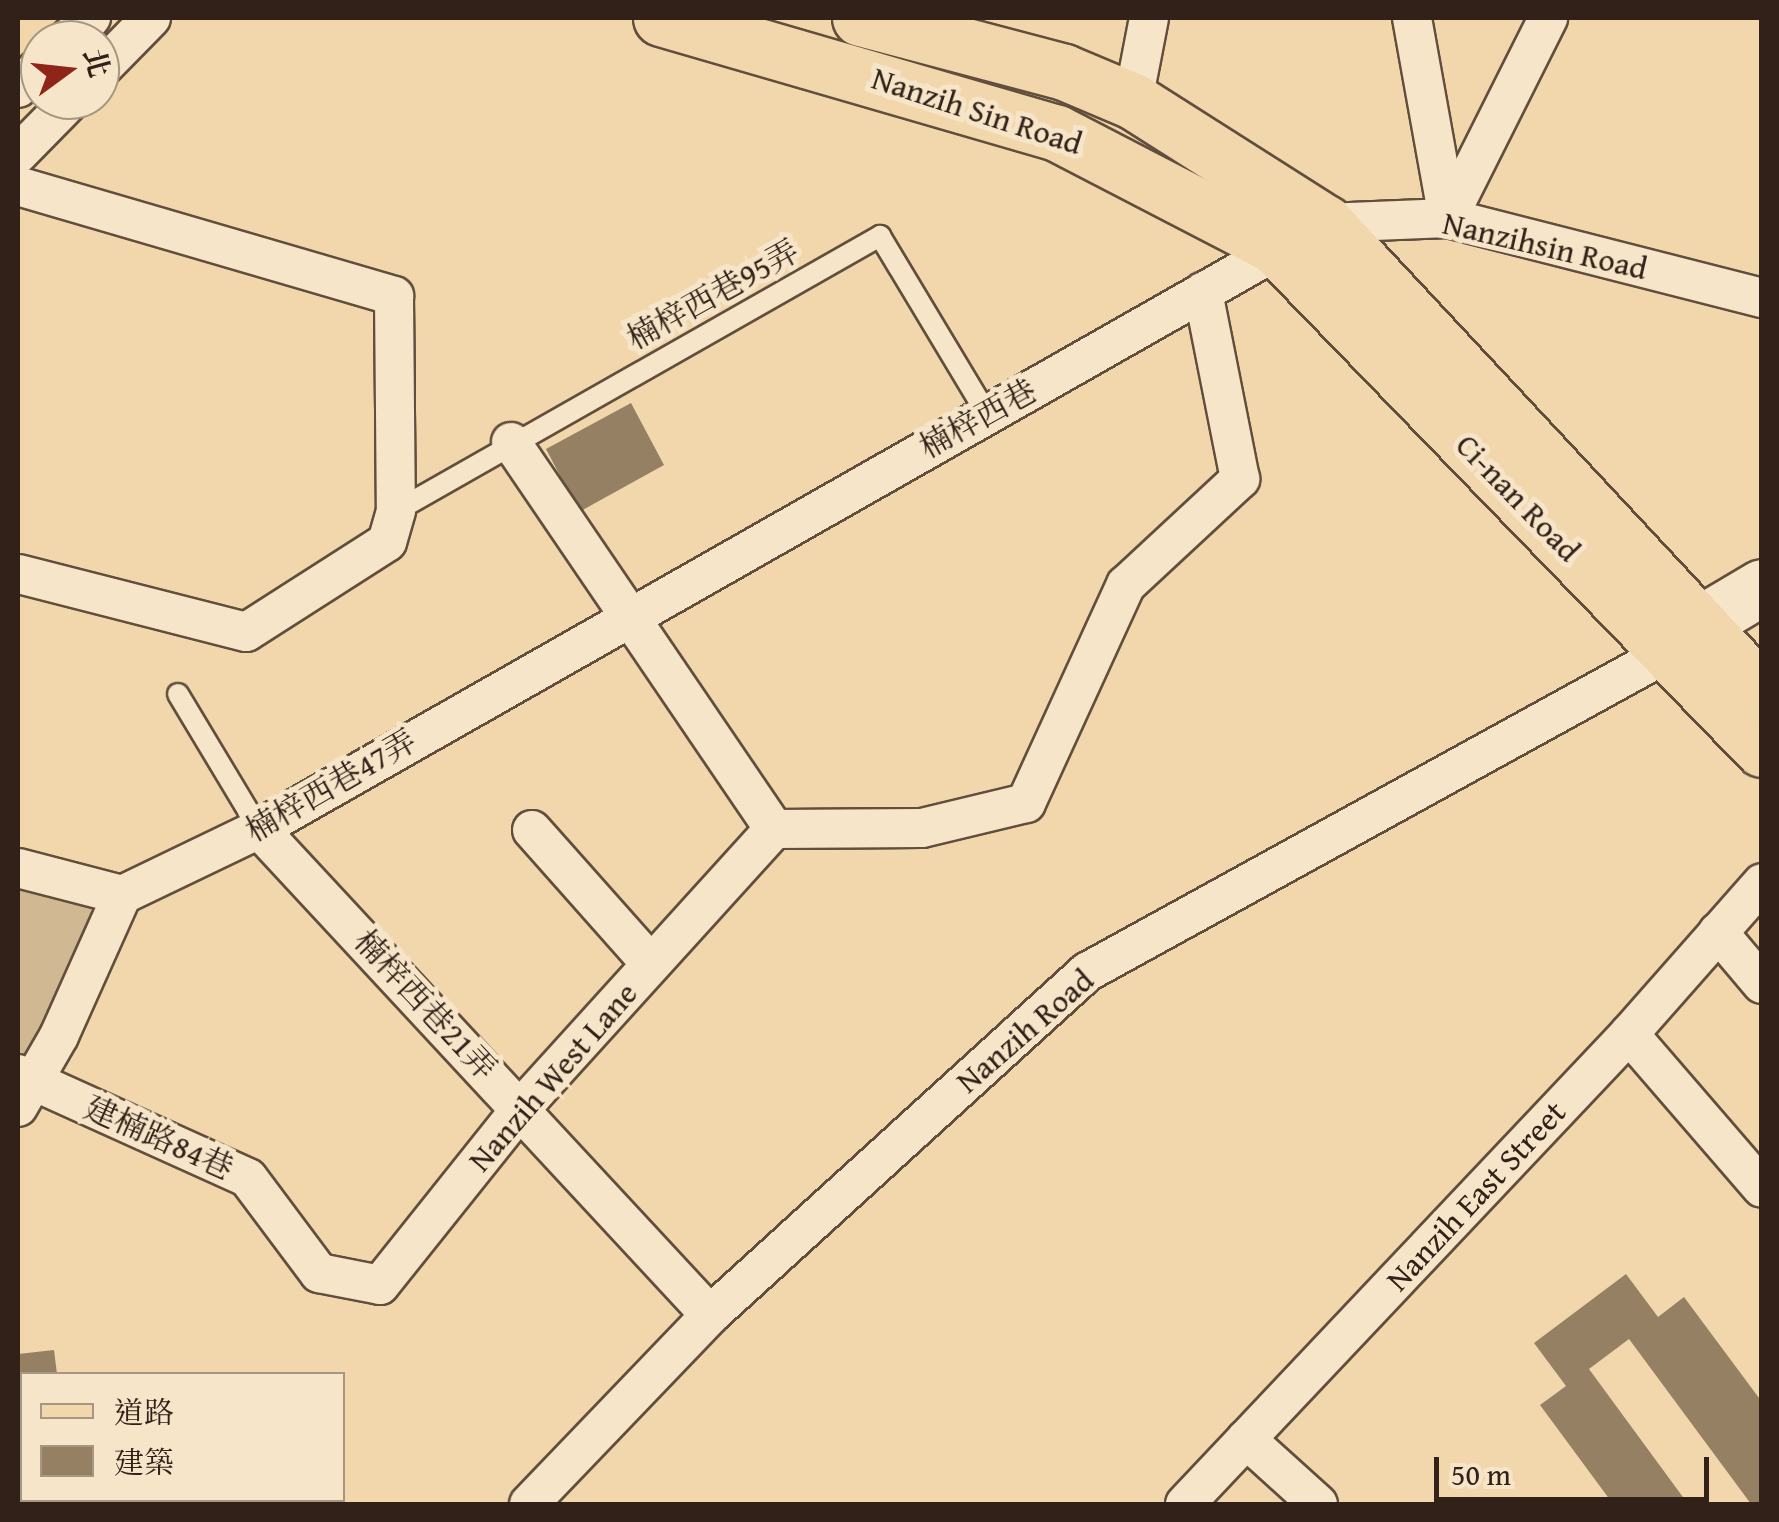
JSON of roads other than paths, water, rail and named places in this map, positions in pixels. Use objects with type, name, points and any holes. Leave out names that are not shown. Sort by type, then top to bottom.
[{"type":"main road","name":"Nanzih Sin Road","points":[[661,18],[997,111],[1122,133],[1325,223]]},
{"type":"main road","name":"Nanzih Sin Road","points":[[860,18],[1064,72],[1122,133],[1275,246]]},
{"type":"main road","name":"Ci-nan Road","points":[[1325,223],[1682,639],[1762,748]]},
{"type":"main road","name":"Ci-nan Road","points":[[1275,246],[1682,639]]},
{"type":"main road","points":[[1682,639],[1755,675]]},
{"type":"street","points":[[120,50],[151,18]]},
{"type":"street","points":[[1122,133],[1149,18]]},
{"type":"street","points":[[1412,18],[1448,218]]},
{"type":"street","points":[[1448,218],[1548,18]]},
{"type":"street","points":[[18,154],[51,120]]},
{"type":"street","points":[[18,186],[394,296],[396,511],[387,542],[246,632],[18,574]]},
{"type":"street","name":"Nanzihsin Road","points":[[1325,223],[1448,218],[1762,298]]},
{"type":"street","name":"楠梓西巷","points":[[630,614],[1203,292],[1275,246],[1325,223]]},
{"type":"street","points":[[511,442],[774,829],[922,828],[1026,803],[1126,585],[1240,479],[1203,292]]},
{"type":"street","name":"Nanzih Road","points":[[529,1504],[710,1315],[1088,972],[1682,639],[1762,586]]},
{"type":"street","name":"楠梓西巷47弄","points":[[122,895],[259,829],[630,614]]},
{"type":"street","name":"楠梓西巷21弄","points":[[259,829],[522,1107],[710,1315]]},
{"type":"street","name":"Nanzih West Lane","points":[[319,1273],[380,1286],[522,1107],[774,829]]},
{"type":"street","points":[[532,830],[651,964]]},
{"type":"street","points":[[18,868],[122,895],[59,1036],[22,1087]]},
{"type":"street","name":"Nanzih East Street","points":[[1185,1504],[1629,1034],[1762,883]]},
{"type":"street","points":[[1718,932],[1762,984]]},
{"type":"street","points":[[1629,1034],[1762,1188]]},
{"type":"street","name":"建楠路84巷","points":[[22,1087],[248,1178],[319,1273]]},
{"type":"street","points":[[1246,1439],[1318,1504]]},
{"type":"lane","name":"楠梓西巷95弄","points":[[396,511],[511,442],[880,236],[987,414]]},
{"type":"lane","points":[[178,694],[259,829]]}]
